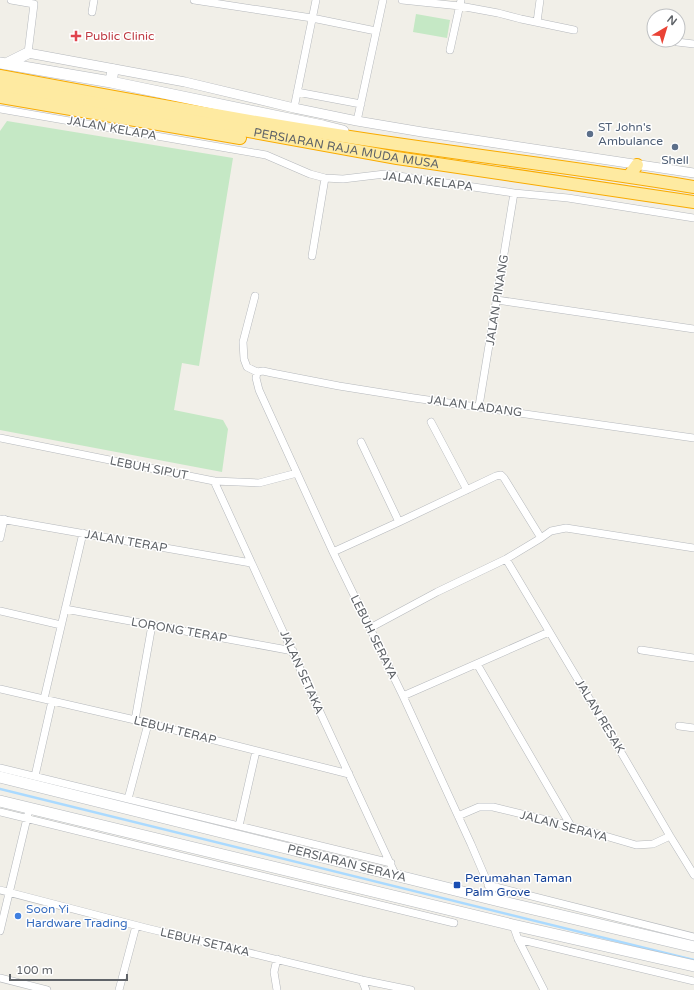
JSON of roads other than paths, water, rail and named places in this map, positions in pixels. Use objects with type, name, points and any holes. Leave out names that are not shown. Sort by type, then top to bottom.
[{"type":"highway","name":"PERSIARAN RAJA MUDA MUSA","points":[[0,76],[397,158],[694,202]]},
{"type":"highway","name":"PERSIARAN RAJA MUDA MUSA","points":[[0,86],[223,122],[382,142],[694,186]]},
{"type":"highway","points":[[0,97],[50,111],[365,158],[397,158]]},
{"type":"highway","points":[[629,176],[637,165]]},
{"type":"main road","points":[[3,63],[28,53]]},
{"type":"main road","points":[[3,63],[112,82],[323,126],[382,142]]},
{"type":"main road","points":[[112,82],[113,70]]},
{"type":"main road","name":"PERSIARAN SERAYA","points":[[0,777],[396,876],[694,947]]},
{"type":"main road","name":"PERSIARAN SERAYA","points":[[0,801],[30,807],[513,926],[694,966]]},
{"type":"street","points":[[11,0],[34,4],[28,53],[113,70],[185,82],[294,108],[357,121],[694,173]]},
{"type":"street","points":[[92,12],[94,0]]},
{"type":"street","points":[[194,0],[312,18],[376,31]]},
{"type":"street","points":[[294,108],[316,0]]},
{"type":"street","points":[[357,121],[383,0]]},
{"type":"street","points":[[402,0],[460,3],[574,30]]},
{"type":"street","points":[[537,22],[540,0]]},
{"type":"street","points":[[450,50],[460,3]]},
{"type":"street","points":[[297,92],[361,104]]},
{"type":"street","name":"JALAN KELAPA","points":[[0,109],[50,111],[266,155],[310,174],[325,178],[343,179],[385,174],[514,193],[568,198],[694,218]]},
{"type":"street","points":[[312,256],[325,178]]},
{"type":"street","name":"JALAN PINANG","points":[[478,406],[514,193]]},
{"type":"street","points":[[255,296],[243,342],[244,359],[248,368],[257,372]]},
{"type":"street","points":[[497,300],[694,329]]},
{"type":"street","name":"JALAN LADANG","points":[[257,372],[347,387],[694,438]]},
{"type":"street","name":"LEBUH SERAYA","points":[[257,372],[256,378],[259,390],[333,552],[403,696],[495,900]]},
{"type":"street","points":[[431,422],[467,490]]},
{"type":"street","name":"LEBUH SIPUT","points":[[0,438],[214,480],[258,483],[297,473]]},
{"type":"street","points":[[362,442],[399,522]]},
{"type":"street","points":[[333,552],[501,475],[512,489],[541,538]]},
{"type":"street","name":"JALAN SETAKA","points":[[214,480],[396,876]]},
{"type":"street","points":[[0,538],[2,519]]},
{"type":"street","name":"JALAN TERAP","points":[[2,519],[251,563]]},
{"type":"street","points":[[370,628],[443,589],[506,559],[541,538],[546,533],[556,529],[566,528],[694,548]]},
{"type":"street","points":[[44,699],[83,533]]},
{"type":"street","name":"JALAN RESAK","points":[[506,559],[612,734],[670,836],[694,874]]},
{"type":"street","name":"LORONG TERAP","points":[[65,609],[293,651]]},
{"type":"street","points":[[0,611],[61,625]]},
{"type":"street","points":[[135,720],[152,625]]},
{"type":"street","points":[[403,696],[549,632]]},
{"type":"street","points":[[641,650],[694,658]]},
{"type":"street","points":[[477,664],[571,826]]},
{"type":"street","name":"LEBUH TERAP","points":[[0,689],[135,720],[349,774]]},
{"type":"street","points":[[35,776],[52,700]]},
{"type":"street","points":[[128,799],[148,724]]},
{"type":"street","points":[[679,726],[694,728]]},
{"type":"street","points":[[238,826],[256,751]]},
{"type":"street","points":[[0,768],[391,863]]},
{"type":"street","points":[[0,931],[30,807]]},
{"type":"street","name":"JALAN SERAYA","points":[[458,816],[479,807],[493,807],[571,826],[636,845],[653,844],[670,836]]},
{"type":"street","points":[[0,812],[454,923]]},
{"type":"street","points":[[488,885],[694,937]]},
{"type":"street","name":"LEBUH SETAKA","points":[[0,890],[136,926],[362,980],[411,990]]},
{"type":"street","points":[[119,990],[136,926]]},
{"type":"street","points":[[513,926],[544,990]]},
{"type":"street","points":[[518,939],[694,981]]},
{"type":"street","points":[[277,959],[274,972],[277,990]]},
{"type":"street","points":[[0,978],[48,990]]},
{"type":"street","points":[[362,980],[366,990]]},
{"type":"waterway","points":[[0,789],[694,960]]},
{"type":"place","name":"Public Clinic","points":[[76,36]]},
{"type":"place","name":"ST John's Ambulance","points":[[590,134]]},
{"type":"place","name":"Shell","points":[[675,147]]},
{"type":"place","name":"Perumahan Taman Palm Grove","points":[[457,885]]},
{"type":"place","name":"Soon Yi Hardware Trading","points":[[18,916]]}]
